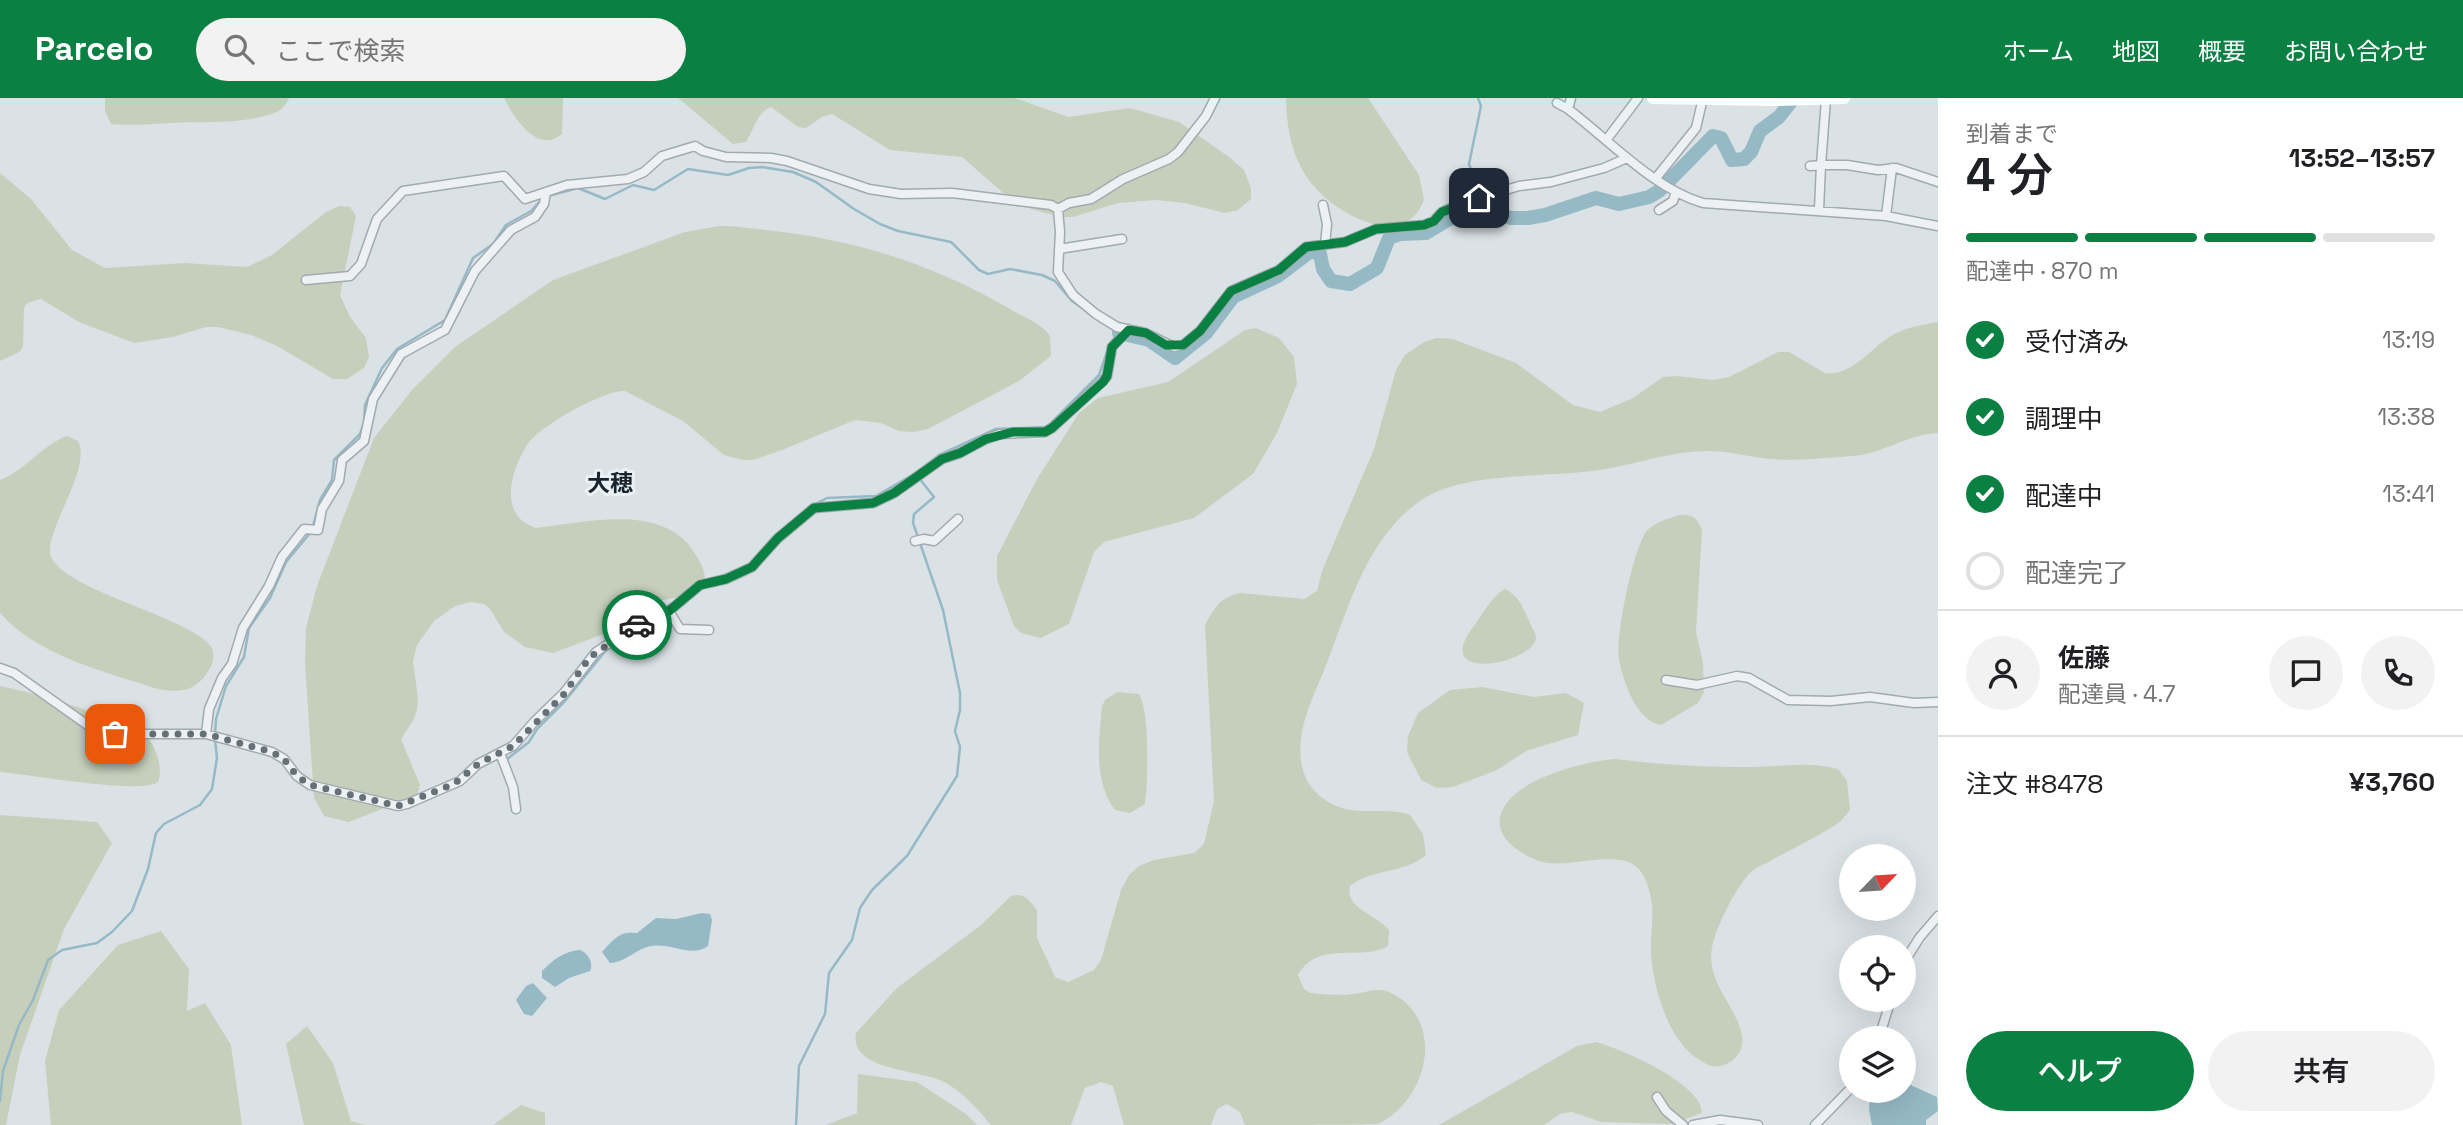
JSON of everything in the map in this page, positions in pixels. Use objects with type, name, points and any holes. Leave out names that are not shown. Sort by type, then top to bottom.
[{"type":"main road","points":[[1653,98],[1844,98]]},
{"type":"street","points":[[306,280],[350,276],[361,264],[377,219],[403,191],[504,176],[525,199],[566,184],[628,179],[644,172],[662,156],[695,146],[726,157],[787,161],[869,189],[901,194],[929,191],[962,194],[1039,203],[1059,209],[1069,203],[1091,199],[1123,179],[1169,159],[1178,152],[1206,116],[1214,98]]},
{"type":"street","points":[[1568,110],[1571,98]]},
{"type":"street","points":[[1607,139],[1638,98]]},
{"type":"street","points":[[1656,178],[1696,128],[1703,99]]},
{"type":"street","points":[[1819,210],[1826,99]]},
{"type":"street","points":[[1557,103],[1607,139],[1627,158],[1676,192],[1703,203],[1886,216],[1938,226]]},
{"type":"street","points":[[1059,209],[1058,272],[1073,295],[1117,327],[1146,333],[1166,345],[1183,345],[1200,331],[1231,291],[1279,270],[1306,247],[1345,242],[1376,229],[1424,225],[1434,221],[1442,212],[1460,204],[1519,186],[1564,179],[1627,158]]},
{"type":"street","points":[[1810,166],[1905,169],[1938,182]]},
{"type":"street","points":[[1886,216],[1892,168]]},
{"type":"street","points":[[206,734],[209,709],[222,678],[232,664],[243,628],[269,586],[282,556],[304,529],[318,530],[325,502],[339,481],[342,460],[364,441],[373,399],[401,354],[445,330],[475,271],[511,230],[535,217],[544,204],[546,192]]},
{"type":"street","points":[[1659,210],[1673,201],[1676,192]]},
{"type":"street","points":[[1323,205],[1327,224],[1325,246]]},
{"type":"street","points":[[1059,249],[1122,239]]},
{"type":"street","points":[[0,668],[23,678],[93,729],[115,734],[206,734],[272,752],[284,759],[297,776],[310,785],[398,806],[454,784],[478,764],[513,746],[564,694],[596,652],[643,621],[669,611],[700,585],[726,579],[752,567],[778,538],[814,508],[873,503],[894,493],[942,459],[986,439],[1013,432],[1045,432],[1052,428],[1103,382],[1107,376],[1112,347],[1129,330]]},
{"type":"street","points":[[915,541],[934,541],[958,519]]},
{"type":"street","points":[[669,611],[680,629],[709,630]]},
{"type":"street","points":[[1666,680],[1697,685],[1737,676],[1749,678],[1788,700],[1831,701],[1870,696],[1914,703],[1938,702]]},
{"type":"street","points":[[499,753],[513,787],[516,809]]},
{"type":"street","points":[[1916,943],[1938,916]]},
{"type":"street","points":[[1657,1097],[1666,1111],[1683,1125]]},
{"type":"street","points":[[1815,1125],[1839,1100]]},
{"type":"street","points":[[1693,1125],[1720,1120],[1758,1125]]},
{"type":"green space","points":[[105,98],[289,98],[277,112],[249,119],[126,125],[111,124],[105,111]]},
{"type":"green space","points":[[504,98],[563,98],[562,134],[553,139],[536,137],[520,124]]},
{"type":"green space","points":[[678,98],[1015,98],[1068,117],[1130,108],[1179,122],[1229,157],[1244,170],[1251,188],[1251,199],[1238,210],[1225,213],[1185,203],[1156,200],[1118,203],[1073,217],[1061,217],[1031,209],[1009,198],[962,157],[890,150],[832,114],[806,128],[798,127],[771,107],[759,117],[746,142],[733,144]]},
{"type":"green space","points":[[1286,98],[1368,98],[1419,175],[1424,200],[1413,217],[1398,225],[1381,226],[1362,220],[1343,211],[1312,185],[1292,145]]},
{"type":"green space","points":[[0,173],[31,199],[72,250],[105,268],[185,263],[247,267],[272,255],[326,212],[339,206],[350,207],[356,216],[340,295],[350,317],[366,338],[369,357],[364,368],[347,379],[333,379],[277,346],[251,335],[218,327],[206,327],[173,337],[134,343],[79,322],[41,299],[27,303],[24,308],[23,347],[19,352],[0,361]]},
{"type":"green space","points":[[719,226],[814,237],[872,250],[928,269],[983,294],[1047,331],[1050,336],[1051,356],[1019,381],[928,429],[899,431],[881,423],[855,420],[753,460],[724,455],[683,421],[625,391],[588,402],[558,419],[534,437],[521,456],[512,480],[512,504],[516,514],[536,528],[621,519],[663,526],[680,536],[694,552],[704,571],[705,583],[680,597],[646,603],[609,632],[553,653],[525,647],[504,632],[484,604],[470,602],[455,606],[434,621],[417,645],[413,661],[417,709],[401,739],[420,785],[417,795],[349,822],[324,816],[314,798],[305,664],[306,628],[317,586],[374,438],[412,390],[455,347],[553,280],[685,232]]},
{"type":"green space","points":[[1938,322],[1938,433],[1852,456],[1784,460],[1697,451],[1585,472],[1485,479],[1439,491],[1420,501],[1399,519],[1382,540],[1367,564],[1308,708],[1303,725],[1301,759],[1304,774],[1312,788],[1324,799],[1350,810],[1410,815],[1423,834],[1426,855],[1418,861],[1368,876],[1350,886],[1352,900],[1357,906],[1389,930],[1388,946],[1366,952],[1329,954],[1307,964],[1298,975],[1304,989],[1310,993],[1342,995],[1375,990],[1389,992],[1407,1004],[1419,1020],[1424,1039],[1424,1059],[1419,1079],[1409,1097],[1395,1113],[1378,1124],[1245,1125],[1240,1112],[1227,1104],[1217,1109],[1211,1125],[1124,1125],[1113,1086],[1101,1082],[1085,1088],[1071,1125],[991,1125],[969,1100],[942,1081],[887,1067],[863,1055],[857,1045],[856,1033],[897,988],[981,925],[1011,896],[1023,896],[1037,910],[1037,938],[1055,977],[1068,982],[1094,970],[1101,960],[1121,890],[1129,875],[1139,866],[1154,860],[1194,853],[1204,844],[1214,801],[1205,625],[1219,604],[1234,595],[1241,593],[1304,599],[1317,591],[1322,571],[1374,449],[1396,370],[1405,355],[1424,342],[1436,338],[1453,339],[1516,363],[1573,405],[1600,412],[1633,398],[1663,377],[1713,380],[1729,377],[1778,352],[1789,352],[1825,373],[1843,371],[1896,333]]},
{"type":"green space","points":[[1256,328],[1279,338],[1294,357],[1297,384],[1277,433],[1253,474],[1194,518],[1104,542],[1094,552],[1069,624],[1041,638],[1021,633],[1014,626],[997,580],[997,556],[1037,479],[1079,413],[1098,398],[1168,382],[1245,330]]},
{"type":"green space","points":[[67,436],[78,441],[81,453],[74,484],[54,533],[50,547],[51,557],[61,569],[78,580],[173,622],[208,643],[213,656],[209,670],[200,682],[188,689],[160,689],[70,659],[32,640],[0,613],[0,480]]},
{"type":"green space","points":[[1679,515],[1694,518],[1702,530],[1696,632],[1703,663],[1704,692],[1698,703],[1661,725],[1644,716],[1632,699],[1624,678],[1618,648],[1622,614],[1641,542],[1653,526]]},
{"type":"green space","points":[[1505,589],[1520,603],[1536,638],[1531,647],[1504,661],[1487,664],[1473,662],[1464,656],[1463,644],[1488,605]]},
{"type":"green space","points":[[0,686],[50,698],[135,725],[147,736],[156,751],[160,767],[158,782],[147,785],[108,785],[0,772]]},
{"type":"green space","points":[[1482,687],[1534,697],[1566,693],[1584,703],[1578,735],[1526,751],[1497,770],[1453,787],[1437,788],[1421,780],[1407,752],[1408,736],[1418,713],[1450,690]]},
{"type":"green space","points":[[1117,692],[1139,694],[1147,731],[1145,804],[1130,813],[1115,810],[1108,799],[1100,774],[1102,706],[1105,700]]},
{"type":"green space","points":[[1616,759],[1717,767],[1816,765],[1838,769],[1847,781],[1850,810],[1841,821],[1752,871],[1739,887],[1721,920],[1712,948],[1711,961],[1713,972],[1742,1036],[1740,1052],[1724,1065],[1710,1065],[1695,1057],[1685,1048],[1669,1024],[1658,995],[1652,966],[1651,898],[1639,869],[1628,862],[1616,860],[1556,864],[1534,859],[1516,849],[1505,838],[1500,827],[1500,815],[1506,804],[1528,785],[1571,767]]},
{"type":"green space","points":[[0,815],[97,822],[112,843],[64,929],[20,1055],[6,1125],[0,1125]]},
{"type":"green space","points":[[161,931],[189,969],[187,1011],[205,1003],[231,1045],[242,1125],[51,1125],[45,1061],[59,1010],[118,945]]},
{"type":"green space","points":[[307,1026],[333,1063],[351,1121],[365,1125],[304,1125],[286,1044]]},
{"type":"green space","points":[[1596,1042],[1641,1060],[1675,1079],[1689,1090],[1702,1113],[1672,1124],[1601,1122],[1572,1112],[1560,1114],[1544,1125],[1439,1125],[1577,1046]]},
{"type":"green space","points":[[858,1074],[917,1082],[966,1114],[977,1125],[826,1125],[857,1113]]},
{"type":"green space","points":[[521,1105],[545,1113],[545,1125],[493,1125]]},
{"type":"water","points":[[702,913],[710,914],[712,920],[708,946],[701,949],[695,951],[652,946],[610,963],[602,952],[617,937],[631,932],[637,933],[656,918],[676,919]]},
{"type":"water","points":[[580,950],[590,959],[590,971],[569,978],[555,987],[542,978],[542,971],[555,960],[569,952]]},
{"type":"water","points":[[533,983],[547,998],[532,1016],[524,1014],[516,1000],[526,986]]},
{"type":"water","points":[[1916,1087],[1937,1097],[1938,1111],[1926,1120],[1926,1125],[1872,1125],[1869,1103],[1916,1103]]},
{"type":"waterway","points":[[1478,98],[1481,106],[1469,164],[1486,211]]},
{"type":"waterway","points":[[1119,333],[1149,340],[1175,358],[1206,333],[1233,297],[1278,276],[1311,251],[1320,254],[1323,269],[1331,281],[1350,284],[1377,268],[1389,238],[1400,234],[1426,233],[1459,213],[1486,211],[1511,218],[1528,218],[1596,198],[1619,204],[1649,197],[1659,191],[1713,136],[1721,138],[1732,160],[1744,159],[1751,152],[1760,131],[1779,117],[1794,98]]},
{"type":"waterway","points":[[548,196],[578,188],[605,199],[633,185],[654,190],[688,169],[728,175],[762,167],[793,172],[816,182],[880,224],[898,231],[951,242],[979,270],[988,274],[1010,269],[1042,275],[1055,281],[1072,301],[1119,333],[1110,343],[1099,375],[1051,423],[1045,427],[996,429],[939,455],[921,469]]},
{"type":"waterway","points":[[313,526],[320,500],[332,480],[334,460],[360,434],[365,405],[382,368],[397,349],[445,320],[473,258],[493,244],[506,225],[531,211],[542,199]]},
{"type":"waterway","points":[[815,504],[827,498],[876,496],[912,475]]},
{"type":"waterway","points":[[918,537],[913,523],[914,514],[934,497],[919,478]]},
{"type":"waterway","points":[[215,734],[216,719],[226,686],[244,657],[249,628],[270,598],[286,562],[311,532]]},
{"type":"waterway","points":[[796,1125],[799,1066],[825,1014],[829,973],[852,940],[860,908],[872,890],[907,856],[957,776],[960,747],[955,731],[960,710],[960,693],[943,610],[920,543]]},
{"type":"waterway","points":[[642,626],[668,617]]},
{"type":"waterway","points":[[506,760],[529,742],[537,729],[565,701],[607,649]]},
{"type":"waterway","points":[[0,1101],[3,1071],[19,1025],[33,1000],[48,960],[62,950],[97,943],[132,911],[148,869],[156,833],[164,824],[200,805],[212,789],[217,758],[215,740]]},
{"type":"way so far","points":[[115,734],[206,734],[272,752],[284,759],[297,776],[310,785],[398,806],[460,781],[478,764],[513,746],[564,694],[590,657],[637,625]]},
{"type":"district","name":"大穂","points":[[610,483]]},
{"type":"route","points":[[637,625],[669,611],[700,585],[726,579],[752,567],[778,538],[814,508],[873,503],[894,493],[942,459],[986,439],[1013,432],[1045,432],[1052,428],[1103,382],[1107,376],[1112,347],[1129,330],[1146,333],[1166,345],[1183,345],[1200,331],[1231,291],[1279,270],[1306,247],[1345,242],[1376,229],[1424,225],[1434,221],[1442,212],[1479,198]]}]
